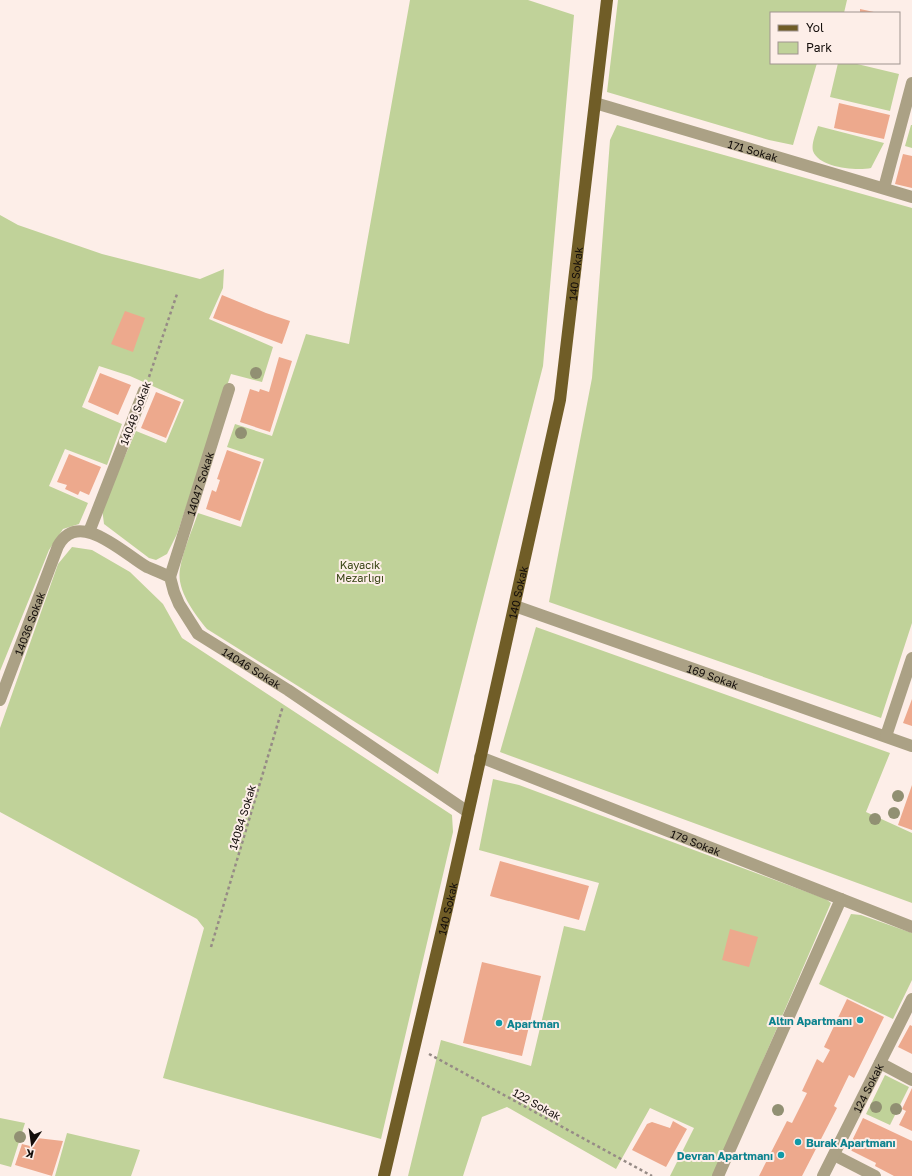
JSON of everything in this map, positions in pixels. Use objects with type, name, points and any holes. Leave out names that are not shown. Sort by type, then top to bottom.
[{"type":"main road","name":"140 Sokak","points":[[384,1176],[515,606],[560,400],[607,0]]},
{"type":"street","points":[[884,188],[912,83]]},
{"type":"street","name":"171 Sokak","points":[[595,103],[912,197]]},
{"type":"street","name":"14047 Sokak","points":[[170,577],[229,390]]},
{"type":"street","name":"14048 Sokak","points":[[88,532],[144,391]]},
{"type":"street","points":[[88,532],[109,541],[147,566],[170,577]]},
{"type":"street","name":"14036 Sokak","points":[[0,700],[58,546],[69,533],[88,532]]},
{"type":"street","name":"14046 Sokak","points":[[170,577],[179,604],[198,634],[288,690],[468,812]]},
{"type":"street","name":"169 Sokak","points":[[515,606],[912,746]]},
{"type":"street","points":[[886,736],[912,658]]},
{"type":"street","name":"179 Sokak","points":[[480,757],[912,927]]},
{"type":"street","points":[[718,1176],[841,899]]},
{"type":"street","name":"124 Sokak","points":[[823,1176],[912,999]]},
{"type":"street","points":[[880,1063],[912,1080]]},
{"type":"street","points":[[834,1155],[875,1176]]},
{"type":"path","name":"14048 Sokak","points":[[144,391],[177,294]]},
{"type":"path","name":"14084 Sokak","points":[[211,947],[288,690]]},
{"type":"path","name":"122 Sokak","points":[[414,1046],[652,1176]]},
{"type":"green space","name":"Kayacık Mezarlığı","points":[[410,0],[528,0],[574,15],[543,366],[438,774],[207,629],[188,601],[181,585],[180,577],[183,555],[198,513],[241,527],[264,459],[227,447],[235,424],[272,436],[306,334],[349,344]]},
{"type":"green space","points":[[618,0],[847,0],[844,12],[770,12],[770,64],[817,64],[793,145],[769,140],[607,92]]},
{"type":"green space","points":[[838,64],[857,64],[899,74],[890,111],[830,97]]},
{"type":"green space","points":[[617,125],[912,208],[912,623],[881,718],[549,602],[592,378],[610,140]]},
{"type":"green space","points":[[912,125],[912,148],[905,146]]},
{"type":"green space","points":[[818,126],[884,143],[871,168],[857,169],[830,165],[817,157],[813,151],[813,142]]},
{"type":"green space","points":[[0,215],[18,225],[102,254],[200,279],[224,269],[223,288],[209,319],[273,347],[262,382],[231,374],[177,534],[167,554],[156,560],[149,558],[104,524],[102,508],[136,431],[166,443],[184,400],[130,376],[99,366],[82,407],[122,424],[107,465],[65,449],[49,486],[88,503],[79,524],[63,529],[49,550],[0,671]]},
{"type":"green space","points":[[72,547],[92,550],[130,572],[163,604],[182,638],[452,815],[453,832],[381,1139],[163,1078],[204,928],[197,919],[0,812],[0,728],[58,564]]},
{"type":"green space","points":[[536,627],[890,753],[866,812],[912,833],[912,903],[500,752]]},
{"type":"green space","points":[[493,779],[519,785],[826,899],[831,903],[713,1176],[670,1176],[694,1128],[650,1108],[616,1169],[507,1107],[482,1117],[463,1176],[408,1176],[441,1040],[531,1066],[564,926],[585,931],[599,883],[479,850]]},
{"type":"green space","points":[[851,914],[861,915],[912,933],[912,980],[893,1019],[819,984]]},
{"type":"green space","points":[[885,1075],[909,1087],[890,1125],[866,1114]]},
{"type":"green space","points":[[0,1118],[25,1123],[11,1167],[0,1164]]},
{"type":"green space","points":[[67,1133],[140,1150],[131,1176],[55,1176]]},
{"type":"building","points":[[860,9],[874,12],[860,12]]},
{"type":"building","points":[[839,103],[890,115],[884,139],[834,128]]},
{"type":"building","points":[[903,154],[912,156],[912,188],[895,184]]},
{"type":"building","points":[[222,295],[290,321],[282,344],[213,318]]},
{"type":"building","points":[[125,311],[145,318],[133,352],[111,344]]},
{"type":"building","points":[[279,357],[292,361],[270,432],[240,422],[250,389],[259,392],[260,389],[269,392]]},
{"type":"building","points":[[100,373],[131,385],[118,415],[88,402]]},
{"type":"building","points":[[156,392],[181,402],[166,438],[141,428]]},
{"type":"building","points":[[227,450],[261,462],[240,521],[206,509],[212,490],[216,492],[220,480],[217,479]]},
{"type":"building","points":[[69,454],[101,467],[89,495],[80,491],[78,495],[65,489],[67,485],[57,482]]},
{"type":"building","points":[[912,699],[912,726],[903,723]]},
{"type":"building","points":[[912,785],[912,830],[898,825]]},
{"type":"building","points":[[500,861],[589,886],[579,920],[490,896]]},
{"type":"building","points":[[730,929],[758,937],[749,967],[722,960]]},
{"type":"building","name":"Apartman","points":[[482,962],[541,976],[522,1056],[463,1043]]},
{"type":"building","points":[[847,999],[884,1017],[854,1078],[849,1075],[834,1106],[837,1108],[802,1176],[759,1176],[787,1121],[792,1123],[807,1093],[802,1091],[817,1059],[823,1063],[830,1050],[824,1047]]},
{"type":"building","points":[[910,1025],[912,1026],[912,1054],[898,1047]]},
{"type":"building","points":[[912,1088],[912,1131],[899,1125],[906,1111],[902,1109]]},
{"type":"building","points":[[863,1118],[912,1141],[912,1176],[894,1176],[875,1166],[876,1163],[848,1149]]},
{"type":"building","points":[[673,1121],[687,1129],[666,1167],[632,1150],[647,1124],[652,1122],[670,1128]]},
{"type":"building","points":[[37,1138],[63,1141],[52,1176],[15,1165],[22,1144],[34,1147]]},
{"type":"place","name":"Altın Apartmanı","points":[[860,1020]]},
{"type":"place","name":"Apartman","points":[[499,1023]]},
{"type":"place","name":"Burak Apartmanı","points":[[798,1142]]},
{"type":"place","name":"Devran Apartmanı","points":[[781,1155]]}]
